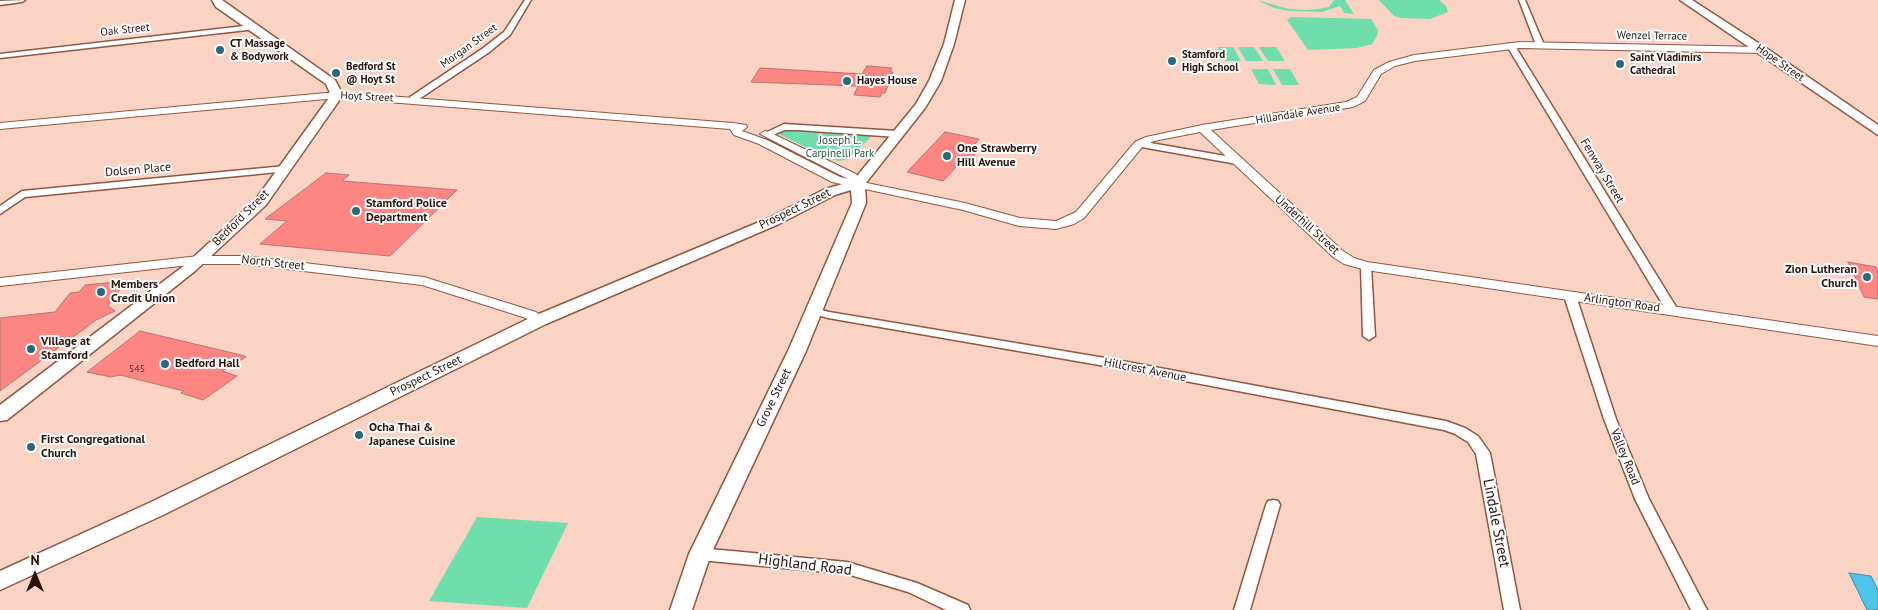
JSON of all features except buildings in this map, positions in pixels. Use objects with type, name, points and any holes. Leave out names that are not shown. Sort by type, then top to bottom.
[{"type":"main road","points":[[217,0],[331,82],[337,95]]},
{"type":"main road","points":[[858,184],[921,105],[935,81],[949,44],[960,0]]},
{"type":"main road","name":"Hope Street","points":[[1685,0],[1877,129]]},
{"type":"main road","name":"Bedford Street","points":[[0,415],[198,260],[261,202],[337,95]]},
{"type":"main road","name":"Grove Street","points":[[681,610],[700,554],[814,311],[859,203],[858,184]]},
{"type":"main road","name":"Prospect Street","points":[[0,581],[156,509],[540,320],[774,220],[830,192],[858,184]]},
{"type":"street","points":[[0,3],[22,0]]},
{"type":"street","name":"Morgan Street","points":[[413,100],[485,51],[507,33],[528,0]]},
{"type":"street","points":[[1522,0],[1540,45]]},
{"type":"street","name":"Oak Street","points":[[0,56],[252,27]]},
{"type":"street","name":"Hillandale Avenue","points":[[1139,144],[1159,136],[1202,128],[1342,107],[1361,99],[1377,72],[1392,64],[1414,58],[1511,46],[1540,45]]},
{"type":"street","name":"Wenzel Terrace","points":[[1540,45],[1762,50]]},
{"type":"street","name":"Fenway Street","points":[[1511,46],[1672,310]]},
{"type":"street","name":"Hoyt Street","points":[[0,126],[337,95],[413,100],[750,127],[836,167],[852,176],[858,184]]},
{"type":"street","name":"Hoyt Street","points":[[734,126],[738,133],[763,142],[836,180],[858,184]]},
{"type":"street","points":[[767,134],[784,127],[798,126],[897,134]]},
{"type":"street","name":"Underhill Street","points":[[1202,128],[1338,254],[1349,261],[1366,266]]},
{"type":"street","points":[[858,184],[1019,222],[1056,225],[1080,215],[1139,144],[1237,161]]},
{"type":"street","name":"Dolsen Place","points":[[0,211],[22,194],[285,169]]},
{"type":"street","name":"North Street","points":[[0,282],[198,260],[244,260],[401,277],[437,285],[531,315],[540,320]]},
{"type":"street","points":[[1366,266],[1369,336]]},
{"type":"street","name":"Arlington Road","points":[[1366,266],[1878,341]]},
{"type":"street","name":"Valley Road","points":[[1570,296],[1610,419],[1639,491],[1699,610]]},
{"type":"street","name":"Hillcrest Avenue","points":[[814,311],[1112,363],[1446,426],[1473,439]]},
{"type":"street","name":"Lindale Street","points":[[1473,439],[1483,453],[1512,610]]},
{"type":"street","points":[[1242,610],[1273,505]]},
{"type":"street","name":"Highland Road","points":[[700,554],[847,568],[912,588],[962,610]]},
{"type":"green space","points":[[1257,0],[1289,9],[1304,10],[1329,7],[1334,0],[1345,0],[1354,14],[1344,13],[1340,6],[1322,12],[1290,11],[1274,8]]},
{"type":"green space","points":[[1379,0],[1439,0],[1446,6],[1448,12],[1430,19],[1401,18],[1394,16]]},
{"type":"green space","points":[[1291,17],[1371,19],[1378,30],[1377,36],[1372,44],[1357,48],[1308,50],[1287,20]]},
{"type":"green space","points":[[1217,47],[1233,47],[1241,61],[1225,61]]},
{"type":"green space","points":[[1238,47],[1254,47],[1263,61],[1246,61]]},
{"type":"green space","points":[[1259,47],[1276,47],[1285,61],[1268,61]]},
{"type":"green space","points":[[1251,69],[1268,69],[1276,85],[1259,84]]},
{"type":"green space","points":[[1273,69],[1290,69],[1299,85],[1282,85]]},
{"type":"green space","name":"Joseph L. Carpinelli Park","points":[[789,129],[873,135],[848,159],[839,161],[825,157],[777,133]]},
{"type":"green space","points":[[477,517],[568,523],[527,608],[429,601]]},
{"type":"water","points":[[1849,573],[1871,576],[1878,590],[1878,610],[1867,610]]},
{"type":"place","name":"CT Massage & Bodywork","points":[[220,50]]},
{"type":"place","name":"Stamford High School","points":[[1172,61]]},
{"type":"place","name":"Saint Vladimirs Cathedral","points":[[1620,64]]},
{"type":"place","name":"Bedford St @ Hoyt St","points":[[336,73]]},
{"type":"place","name":"Hayes House","points":[[847,81]]},
{"type":"place","name":"One Strawberry Hill Avenue","points":[[947,156]]},
{"type":"place","name":"Stamford Police Department","points":[[356,211]]},
{"type":"place","name":"Zion Lutheran Church","points":[[1867,277]]},
{"type":"place","name":"Members Credit Union","points":[[101,292]]},
{"type":"place","name":"Village at Stamford","points":[[31,349]]},
{"type":"place","name":"Bedford Hall","points":[[165,364]]},
{"type":"place","name":"Ocha Thai & Japanese Cuisine","points":[[359,435]]},
{"type":"place","name":"First Congregational Church","points":[[31,447]]}]
